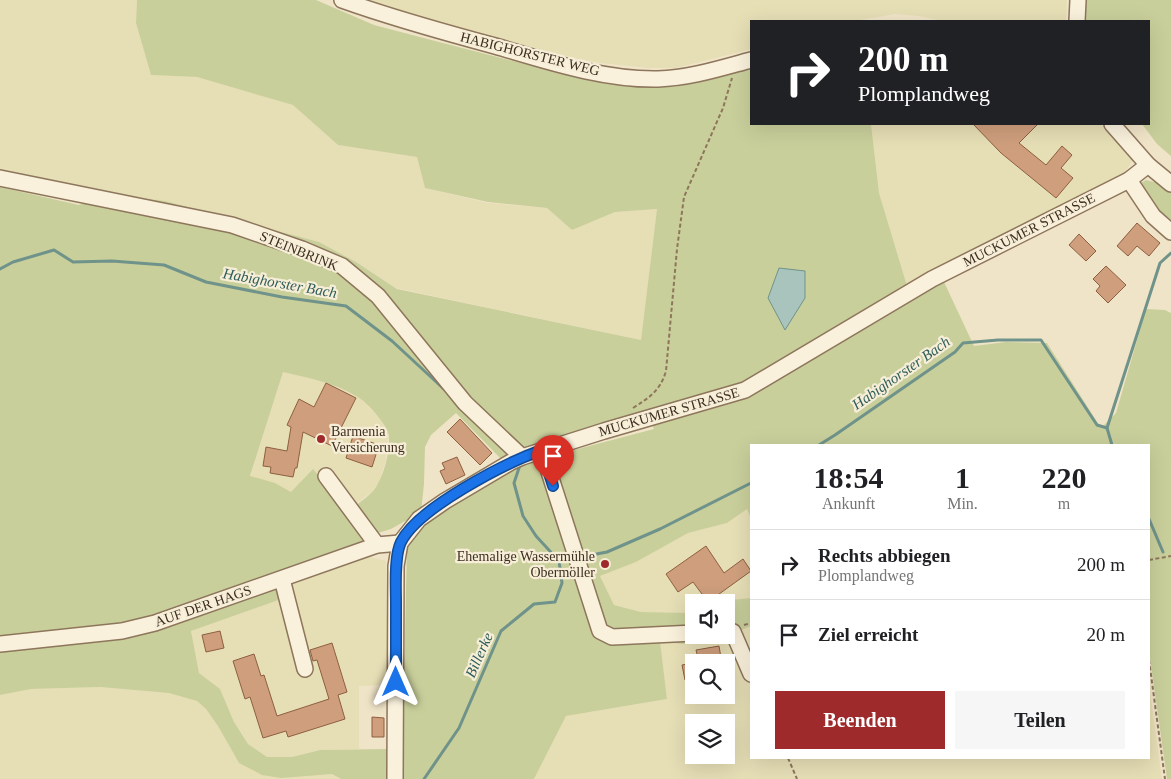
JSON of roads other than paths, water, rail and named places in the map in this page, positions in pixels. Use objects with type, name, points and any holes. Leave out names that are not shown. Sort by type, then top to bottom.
[{"type":"street","name":"HABIGHORSTER WEG","points":[[342,0],[392,17],[586,71],[658,79],[683,76],[750,60]]},
{"type":"street","points":[[1077,20],[1078,0]]},
{"type":"street","points":[[1113,125],[1148,166],[1171,184]]},
{"type":"street","name":"MUCKUMER STRASSE","points":[[396,779],[396,566],[400,543],[418,519],[445,501],[522,457],[745,390],[932,279],[1129,180],[1148,166]]},
{"type":"street","name":"STEINBRINK","points":[[0,178],[232,225],[302,249],[342,266],[378,296],[465,403],[522,457]]},
{"type":"street","points":[[1129,180],[1153,216],[1171,232]]},
{"type":"street","points":[[542,450],[600,631],[612,637],[685,633]]},
{"type":"street","points":[[326,476],[378,545]]},
{"type":"street","name":"AUF DER HAGS","points":[[0,644],[122,631],[155,624],[378,545],[400,543]]},
{"type":"street","points":[[282,579],[305,669]]},
{"type":"street","points":[[735,637],[750,672]]},
{"type":"water","points":[[779,268],[805,271],[805,298],[785,330],[768,298]]},
{"type":"waterway","name":"Habighorster Bach","points":[[0,269],[13,262],[54,250],[73,262],[112,261],[164,265],[206,282],[282,297],[346,306],[392,341],[446,391]]},
{"type":"waterway","name":"Habighorster Bach","points":[[821,444],[955,352],[963,343],[998,340],[1041,340],[1097,425],[1107,428],[1160,263],[1171,253]]},
{"type":"waterway","name":"Habighorster Bach","points":[[1107,428],[1112,444]]},
{"type":"waterway","name":"Habighorster Bach","points":[[520,465],[514,483],[523,516],[536,536],[559,561],[573,558]]},
{"type":"waterway","name":"Habighorster Bach","points":[[581,557],[607,552],[660,529],[750,484]]},
{"type":"waterway","name":"Habighorster Bach","points":[[1150,521],[1163,552]]},
{"type":"waterway","name":"Billerke","points":[[424,779],[459,728],[501,631],[534,604],[555,602],[562,583],[559,561]]},
{"type":"place","name":"Barmenia Versicherung","points":[[321,439]]},
{"type":"place","name":"Ehemalige Wassermühle Obermöller","points":[[605,564]]}]
